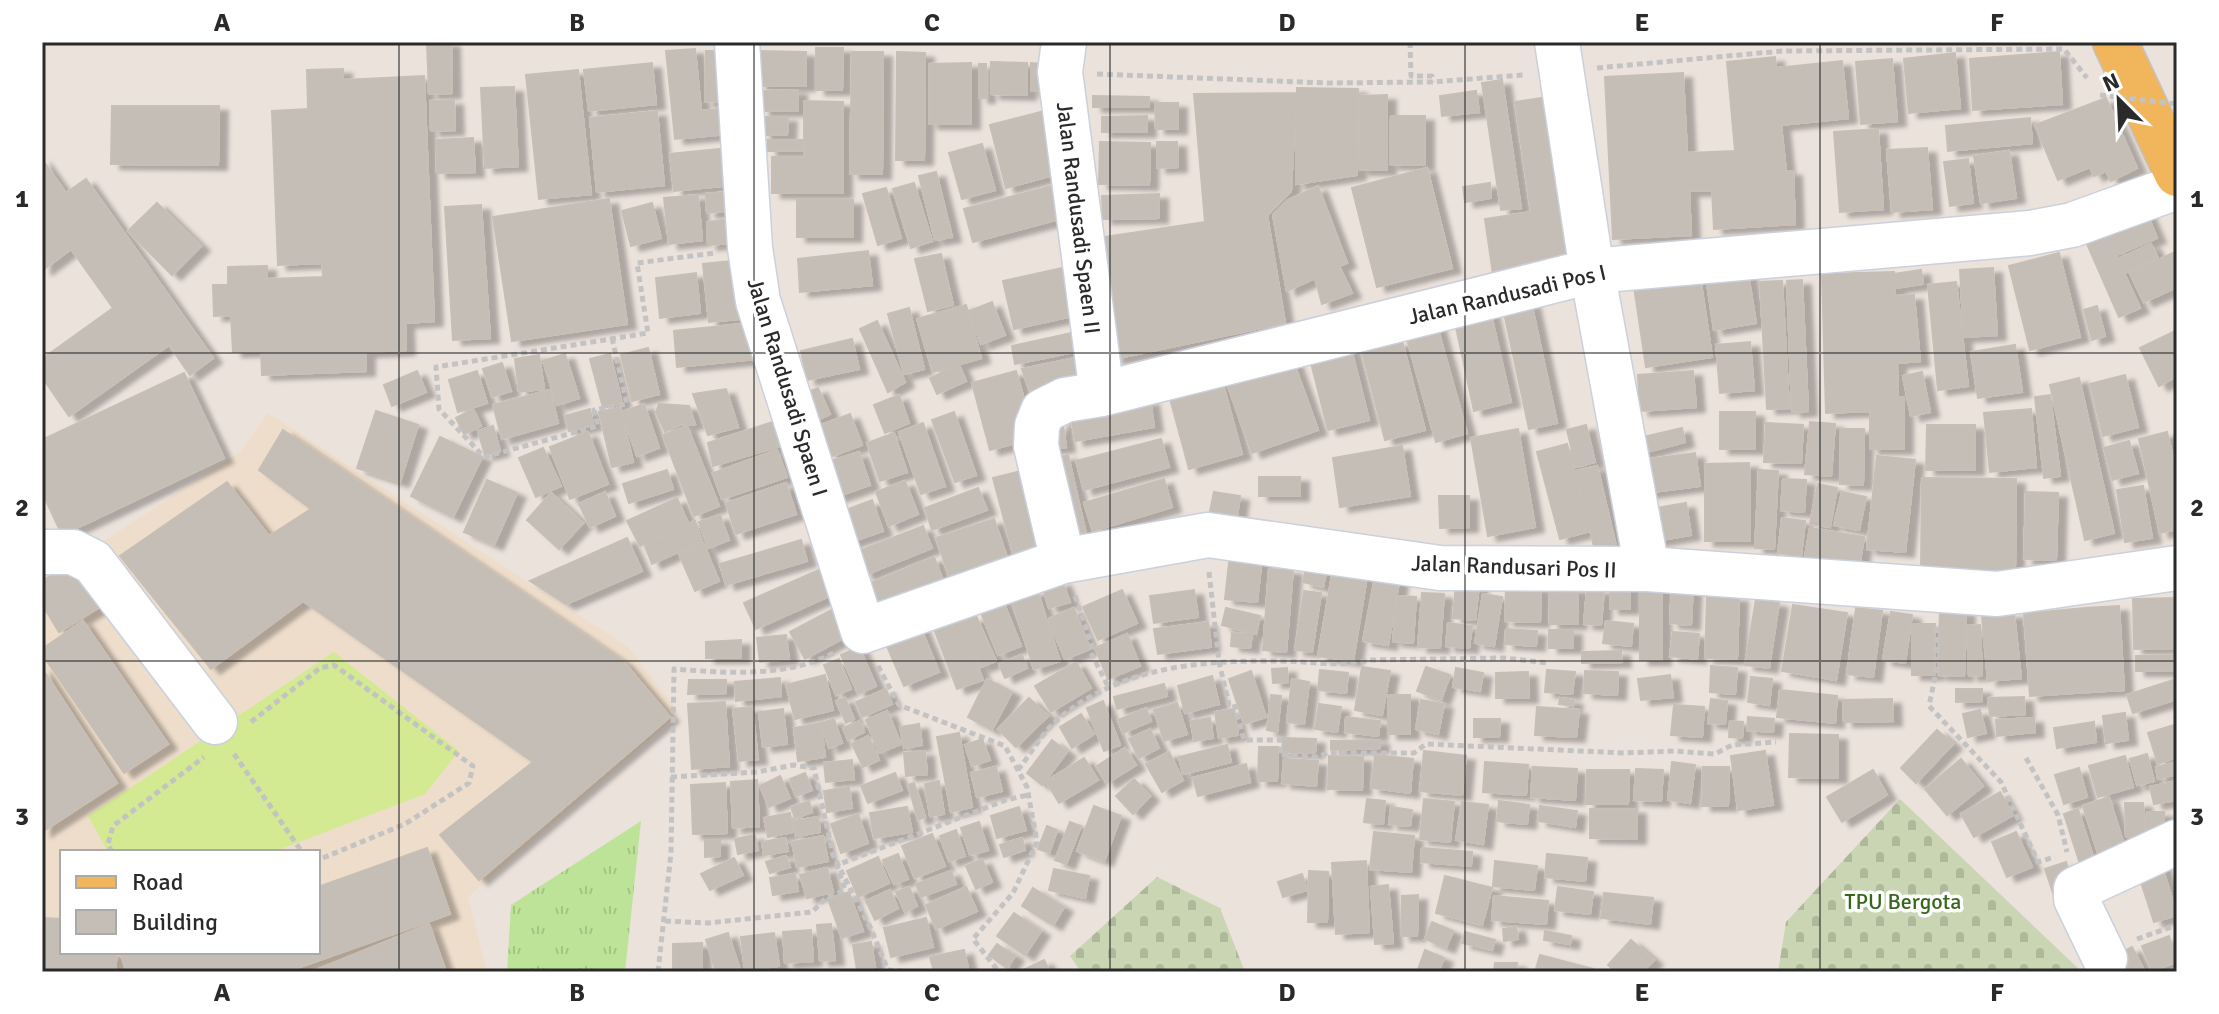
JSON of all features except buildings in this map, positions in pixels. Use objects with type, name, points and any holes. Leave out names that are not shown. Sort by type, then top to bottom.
[{"type":"main road","points":[[2115,42],[2177,174]]},
{"type":"street","name":"Jalan Randusadi Spaen I","points":[[737,42],[750,248],[758,301],[863,631]]},
{"type":"street","name":"Jalan Randusadi Spaen II","points":[[1064,42],[1060,72],[1102,394]]},
{"type":"street","points":[[1557,42],[1592,271],[1647,569]]},
{"type":"street","name":"Jalan Randusadi Pos I","points":[[1063,561],[1036,446],[1037,426],[1043,411],[1065,400],[1102,394],[1592,271],[2030,233],[2072,225],[2177,187]]},
{"type":"street","name":"Jalan Randusari Pos II","points":[[863,631],[1063,561],[1208,535],[1440,568],[1647,569],[1997,594],[2177,568]]},
{"type":"street","points":[[42,552],[73,552],[93,562],[220,732]]},
{"type":"street","points":[[2105,959],[2076,899],[2076,889],[2177,842]]},
{"type":"path","points":[[1410,42],[1411,76],[1432,76],[1432,82]]},
{"type":"path","points":[[2100,95],[2177,104]]},
{"type":"path","points":[[612,338],[627,404],[594,410],[598,426],[484,457],[439,409],[436,367],[612,338],[648,333],[637,263],[750,248]]},
{"type":"path","points":[[1208,535],[1209,583],[1219,662],[1229,705],[1234,704],[1244,740],[1280,740],[1280,755],[1319,757],[1327,753],[1414,753],[1426,744],[1715,754],[1732,745],[1776,742]]},
{"type":"path","points":[[1063,561],[1092,645],[1091,653],[1109,688]]},
{"type":"path","points":[[1938,590],[1936,672],[1929,706],[2001,782],[2038,862],[2067,853],[2058,815],[2026,758]]},
{"type":"path","points":[[658,972],[673,815],[674,669],[731,673],[791,668],[817,661],[839,650],[863,631],[899,705],[1005,746],[1028,795],[1037,842],[1013,893],[973,939],[999,972]]},
{"type":"path","points":[[1018,770],[1054,723],[1096,692],[1150,671],[1219,662],[1298,661],[1349,666],[1370,660],[1504,658],[1549,663]]},
{"type":"path","points":[[111,850],[108,844],[113,826],[220,732],[320,668],[334,665],[473,766],[469,783],[405,824],[320,859]]},
{"type":"path","points":[[220,732],[301,850]]},
{"type":"path","points":[[671,777],[757,772],[794,765],[814,768],[833,855],[888,970],[912,972]]},
{"type":"path","points":[[839,864],[1006,800],[1028,795]]},
{"type":"path","points":[[665,921],[708,923],[812,912],[826,898],[845,890],[839,864]]},
{"type":"shaded area","points":[[268,413],[628,647],[680,713],[468,897],[487,972],[42,972],[42,533],[98,545],[240,452]]},
{"type":"green space","points":[[334,652],[459,751],[425,794],[278,850],[107,850],[88,816]]},
{"type":"green space","name":"TPU Bergota","points":[[1900,799],[2082,972],[1778,972],[1786,922]]},
{"type":"green space","points":[[641,821],[625,972],[507,972],[511,905]]},
{"type":"green space","points":[[1157,877],[1220,908],[1245,972],[1081,972],[1070,956]]}]
